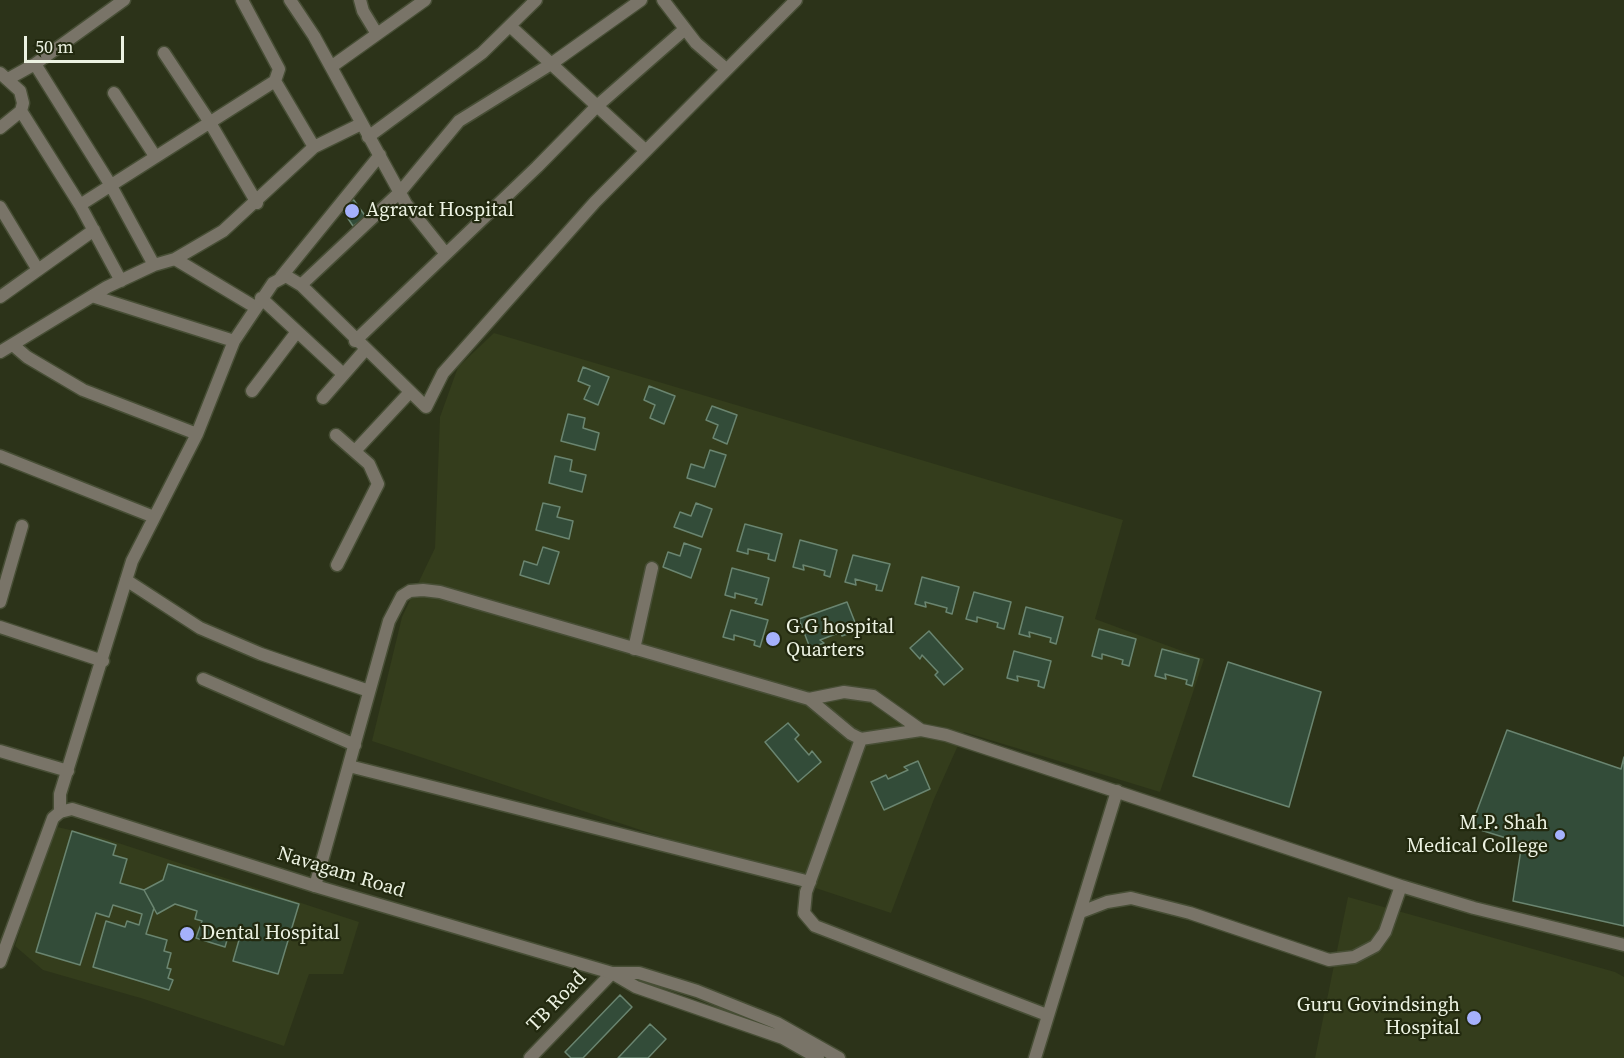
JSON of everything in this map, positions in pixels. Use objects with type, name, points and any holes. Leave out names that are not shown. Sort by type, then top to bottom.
[{"type":"street","points":[[122,281],[80,205],[21,111],[23,98],[4,76],[35,64],[124,0]]},
{"type":"street","points":[[80,205],[275,81],[279,69],[242,0]]},
{"type":"street","points":[[290,0],[331,67],[368,137],[420,225],[446,254]]},
{"type":"street","points":[[360,0],[363,11],[377,34]]},
{"type":"street","points":[[331,67],[425,0]]},
{"type":"street","points":[[368,137],[482,53],[536,0]]},
{"type":"street","points":[[301,285],[400,192],[459,121],[552,64],[641,0]]},
{"type":"street","points":[[663,0],[696,43],[726,69]]},
{"type":"street","points":[[281,277],[286,276],[301,285],[426,407],[443,373],[596,202],[796,0]]},
{"type":"street","points":[[510,26],[646,151]]},
{"type":"street","points":[[323,398],[343,374],[360,345],[446,254],[597,106],[685,29]]},
{"type":"street","points":[[164,53],[209,121],[257,203]]},
{"type":"street","points":[[35,64],[110,184],[154,265]]},
{"type":"street","points":[[275,81],[314,147]]},
{"type":"street","points":[[114,93],[155,156]]},
{"type":"street","points":[[0,128],[21,111]]},
{"type":"street","points":[[0,352],[92,296],[154,265],[175,259],[223,231],[257,203],[314,147],[361,124]]},
{"type":"street","points":[[0,962],[53,818],[60,812],[60,794],[103,661],[132,561],[197,434],[234,341],[273,283],[281,277],[380,155]]},
{"type":"street","points":[[1,213],[38,270]]},
{"type":"street","points":[[0,297],[94,230]]},
{"type":"street","points":[[175,259],[258,303],[343,374]]},
{"type":"street","points":[[92,296],[234,341]]},
{"type":"street","points":[[252,391],[296,333]]},
{"type":"street","points":[[13,345],[27,357],[83,390],[197,434]]},
{"type":"street","points":[[355,451],[410,392]]},
{"type":"street","points":[[336,435],[369,464],[377,477],[378,484],[337,565]]},
{"type":"street","points":[[0,456],[154,517]]},
{"type":"street","points":[[0,602],[22,526]]},
{"type":"street","points":[[634,649],[652,568]]},
{"type":"street","points":[[126,580],[200,628],[261,654],[369,691]]},
{"type":"street","points":[[315,886],[394,607],[402,596],[410,591],[440,592],[809,699],[851,734],[861,739],[921,730],[946,735],[1401,886],[1474,908],[1624,945]]},
{"type":"street","points":[[0,627],[103,661]]},
{"type":"street","points":[[203,679],[355,745]]},
{"type":"street","points":[[809,699],[844,692],[873,696],[921,730]]},
{"type":"street","points":[[861,739],[810,882],[804,913],[815,927],[1047,1015]]},
{"type":"street","points":[[0,751],[68,771]]},
{"type":"street","points":[[349,766],[810,882]]},
{"type":"street","points":[[1035,1058],[1117,791]]},
{"type":"street","name":"Navagam Road","points":[[60,812],[72,809],[315,886],[612,973],[636,987],[783,1038],[818,1058]]},
{"type":"street","points":[[1081,912],[1107,902],[1131,898],[1190,913],[1329,960],[1354,957],[1375,946],[1385,933],[1401,886]]},
{"type":"street","name":"Navagam Road","points":[[612,973],[639,973],[697,991],[777,1023],[839,1058]]},
{"type":"street","name":"TB Road","points":[[530,1058],[612,973]]},
{"type":"shaded area","name":"G.G hospital Quarters","points":[[494,333],[1123,520],[1095,619],[1204,659],[1160,792],[964,732],[934,799],[891,913],[372,741],[402,617],[435,548],[440,417],[458,367]]},
{"type":"shaded area","name":"Dental Hospital","points":[[53,826],[100,837],[359,922],[343,974],[309,974],[284,1046],[144,999],[43,970],[15,946]]},
{"type":"shaded area","name":"Guru Govindsingh Hospital","points":[[1348,897],[1615,972],[1624,977],[1624,1058],[1315,1058]]},
{"type":"building","points":[[353,199],[366,217],[353,226],[341,208]]},
{"type":"building","points":[[583,367],[609,377],[598,405],[584,399],[590,386],[578,381]]},
{"type":"building","points":[[649,386],[675,396],[664,424],[650,418],[655,405],[644,400]]},
{"type":"building","points":[[712,406],[737,415],[727,444],[713,438],[718,425],[706,420]]},
{"type":"building","points":[[568,414],[585,418],[583,428],[599,433],[595,450],[561,441]]},
{"type":"building","points":[[710,450],[726,455],[715,487],[687,478],[691,464],[704,468]]},
{"type":"building","points":[[555,456],[572,460],[570,471],[586,475],[582,492],[549,483]]},
{"type":"building","points":[[543,503],[560,507],[557,517],[573,521],[569,539],[536,530]]},
{"type":"building","points":[[696,503],[712,509],[702,537],[674,527],[680,512],[691,516]]},
{"type":"building","points":[[745,524],[782,534],[775,561],[768,559],[769,554],[748,549],[748,554],[737,551]]},
{"type":"building","points":[[800,540],[837,550],[830,577],[824,575],[825,571],[803,565],[804,570],[793,567]]},
{"type":"building","points":[[684,543],[701,549],[691,578],[663,567],[668,552],[680,556]]},
{"type":"building","points":[[543,547],[559,552],[549,584],[520,575],[524,561],[537,565]]},
{"type":"building","points":[[853,555],[890,564],[882,591],[876,590],[877,585],[855,579],[856,585],[845,582]]},
{"type":"building","points":[[732,568],[769,578],[762,605],[755,603],[757,599],[735,593],[735,598],[725,595]]},
{"type":"building","points":[[922,577],[959,587],[952,614],[946,612],[947,608],[925,602],[926,607],[915,604]]},
{"type":"building","points":[[974,592],[1011,602],[1004,629],[997,627],[998,623],[977,617],[977,622],[966,619]]},
{"type":"building","points":[[847,602],[858,630],[842,636],[841,632],[820,640],[824,643],[810,648],[799,619]]},
{"type":"building","points":[[1026,607],[1063,617],[1056,644],[1050,642],[1051,638],[1029,632],[1030,637],[1019,634]]},
{"type":"building","points":[[731,610],[768,620],[760,647],[754,645],[755,641],[734,635],[734,640],[723,637]]},
{"type":"building","points":[[1099,629],[1136,639],[1129,666],[1122,664],[1123,660],[1102,654],[1102,659],[1092,656]]},
{"type":"building","points":[[929,631],[963,669],[944,685],[935,675],[938,672],[922,655],[920,659],[910,648]]},
{"type":"building","points":[[1162,649],[1199,659],[1192,686],[1186,684],[1187,680],[1165,674],[1166,679],[1155,676]]},
{"type":"building","points":[[1014,651],[1051,661],[1044,688],[1038,686],[1039,681],[1017,676],[1018,681],[1007,678]]},
{"type":"building","points":[[1228,662],[1321,692],[1289,807],[1193,776]]},
{"type":"building","points":[[788,723],[799,735],[795,739],[809,755],[812,751],[821,762],[798,782],[765,742]]},
{"type":"building","name":"M.P. Shah Medical College","points":[[1507,730],[1621,769],[1624,757],[1624,926],[1513,901],[1522,843],[1471,827]]},
{"type":"building","points":[[918,761],[930,789],[884,810],[871,782],[886,775],[888,779],[908,770],[904,767]]},
{"type":"building","points":[[72,831],[116,845],[113,855],[127,859],[120,883],[144,890],[154,908],[146,934],[167,940],[164,951],[171,953],[167,968],[171,969],[168,978],[173,980],[169,990],[93,967],[106,921],[125,927],[127,921],[139,925],[142,914],[113,905],[109,917],[96,913],[80,965],[36,952]]},
{"type":"building","points":[[168,864],[299,904],[278,974],[233,961],[241,933],[230,930],[225,947],[196,938],[202,921],[195,919],[197,911],[175,904],[157,914],[144,890],[163,880]]},
{"type":"building","points":[[620,995],[632,1007],[583,1058],[571,1058],[565,1052]]},
{"type":"building","points":[[650,1024],[666,1039],[648,1058],[618,1058]]},
{"type":"place","name":"Agravat Hospital","points":[[352,211]]},
{"type":"place","name":"G.G hospital Quarters","points":[[773,639]]},
{"type":"place","name":"M.P. Shah Medical College","points":[[1560,835]]},
{"type":"place","name":"Dental Hospital","points":[[187,934]]},
{"type":"place","name":"Guru Govindsingh Hospital","points":[[1474,1018]]}]
